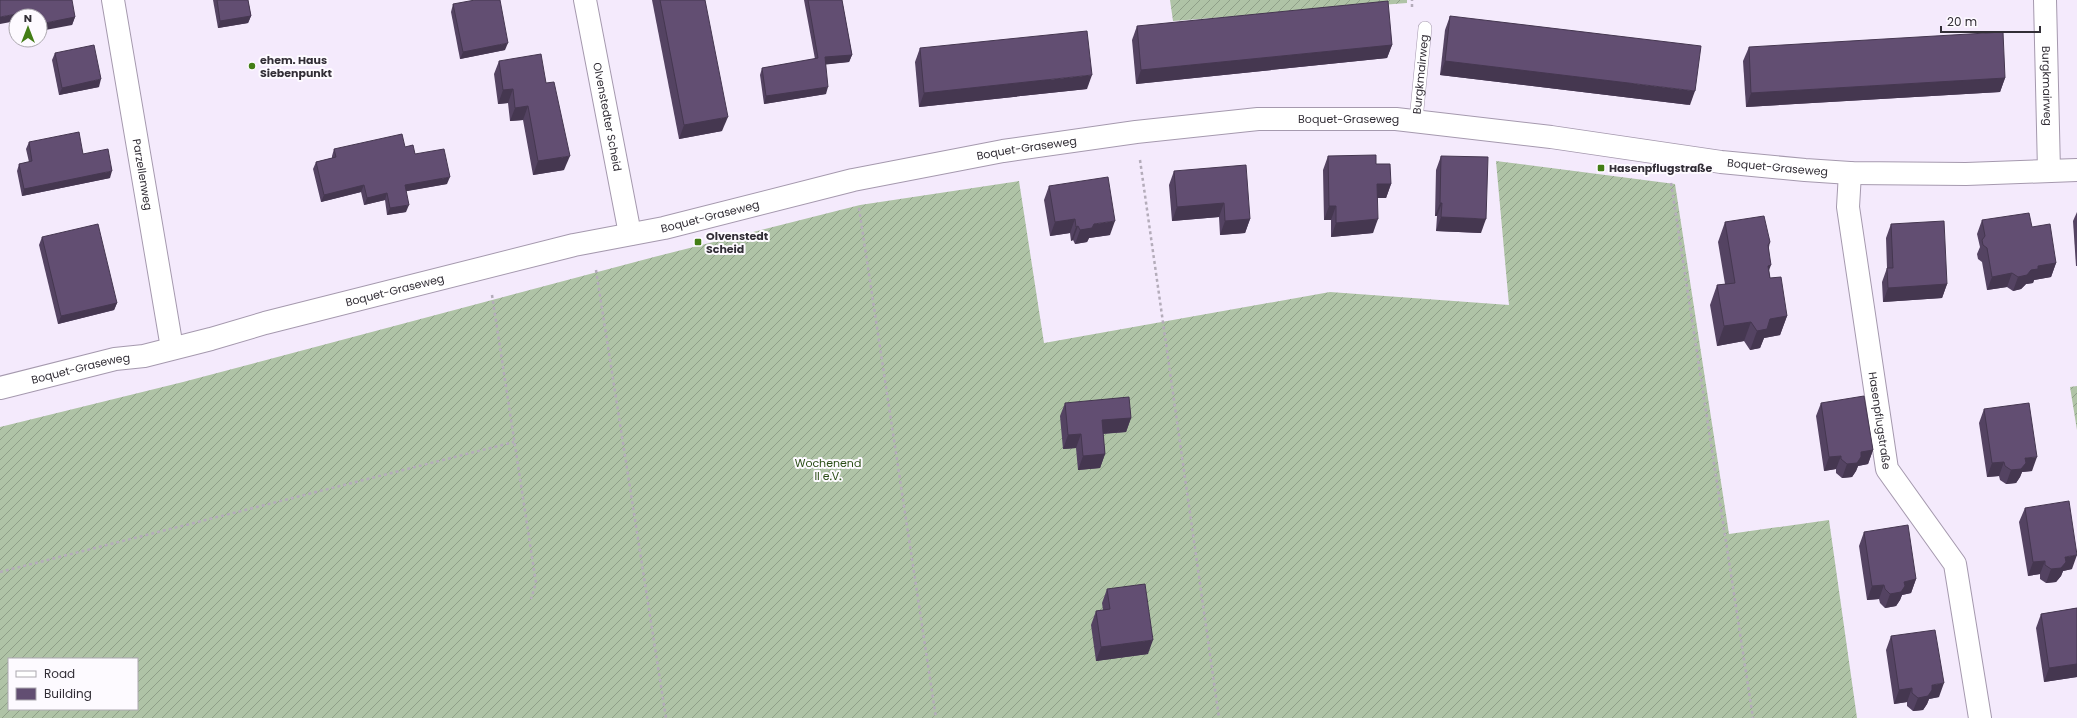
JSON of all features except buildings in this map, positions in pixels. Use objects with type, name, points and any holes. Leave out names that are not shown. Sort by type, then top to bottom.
[{"type":"street","name":"Parzellenweg","points":[[113,0],[172,348]]},
{"type":"street","name":"Olvenstedter Scheid","points":[[585,0],[630,234]]},
{"type":"street","name":"Burgkmairweg","points":[[2045,0],[2049,171]]},
{"type":"street","name":"Boquet-Graseweg","points":[[0,388],[116,359],[144,356],[211,339],[265,322],[574,245],[664,228],[853,180],[1003,151],[1122,134],[1258,119],[1416,120],[1551,137],[1721,162],[1850,173],[1966,174],[2077,170]]},
{"type":"street","name":"Hasenpflugstraße","points":[[1850,173],[1848,206],[1887,470],[1955,564],[1980,718]]},
{"type":"lane","name":"Burgkmairweg","points":[[1416,120],[1425,28]]},
{"type":"path","points":[[1140,159],[1219,718]]},
{"type":"path","points":[[1671,181],[1753,718]]},
{"type":"path","points":[[859,209],[936,718]]},
{"type":"path","points":[[597,276],[666,718]]},
{"type":"path","points":[[494,304],[536,583],[532,599]]},
{"type":"path","points":[[0,572],[514,442]]},
{"type":"green space","points":[[1170,0],[1407,0],[1407,3],[1173,21]]},
{"type":"green space","name":"Wochenend II e.V.","points":[[1496,161],[1675,184],[1729,534],[1829,520],[1857,718],[0,718],[0,427],[183,382],[654,257],[860,205],[1019,181],[1044,343],[1330,292],[1509,305]]},
{"type":"green space","points":[[2077,386],[2077,430],[2070,387]]},
{"type":"place","name":"ehem. Haus Siebenpunkt","points":[[252,66]]},
{"type":"place","name":"Hasenpflugstraße","points":[[1601,168]]},
{"type":"place","name":"Olvenstedt Scheid","points":[[698,242]]}]
